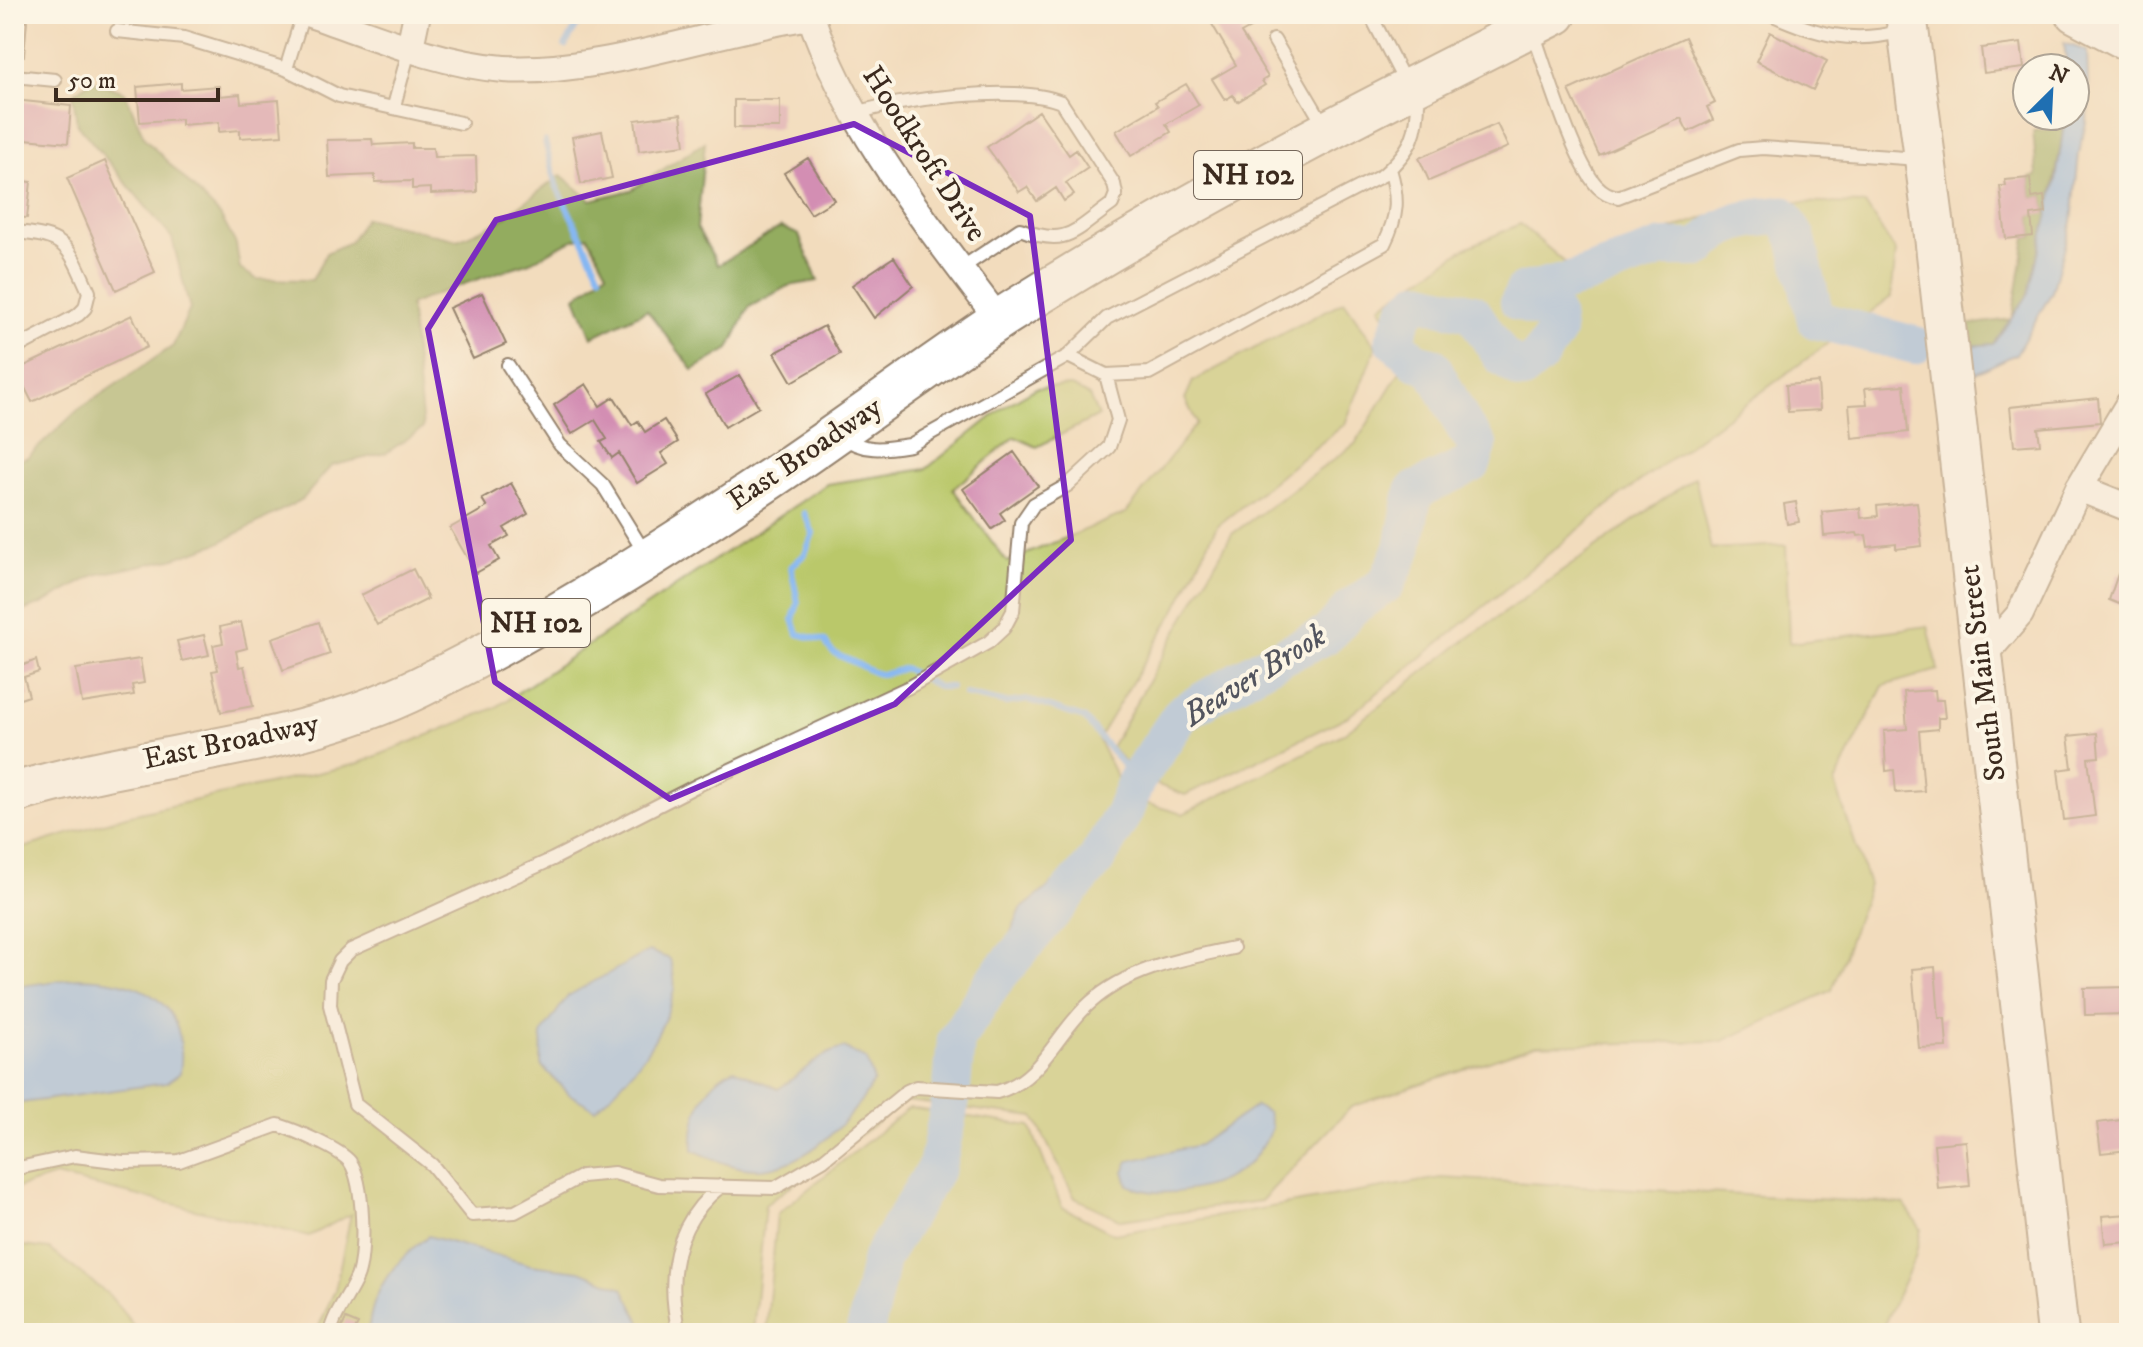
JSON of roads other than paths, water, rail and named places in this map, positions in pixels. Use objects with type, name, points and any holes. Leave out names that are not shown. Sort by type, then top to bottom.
[{"type":"main road","name":"East Broadway","points":[[14,793],[125,765],[299,731],[417,689],[648,558],[999,320],[1145,231],[1541,19]]},
{"type":"main road","name":"South Main Street","points":[[1907,21],[1926,159],[2058,1333]]},
{"type":"street","points":[[310,14],[479,66],[533,69],[595,61],[810,15]]},
{"type":"street","points":[[410,47],[417,14]]},
{"type":"street","points":[[2074,14],[2129,43]]},
{"type":"street","name":"Hoodkroft Drive","points":[[810,15],[839,87],[854,114],[960,269],[999,320]]},
{"type":"street","points":[[1981,659],[2001,639],[2032,594],[2079,488],[2129,404]]},
{"type":"street","points":[[2079,488],[2129,508]]},
{"type":"lane","points":[[286,69],[303,14]]},
{"type":"lane","points":[[838,432],[855,447],[881,449],[910,445],[1068,356],[1107,318],[1390,169],[1406,154],[1419,121],[1413,88],[1370,14]]},
{"type":"lane","points":[[1771,14],[1804,29],[1837,37],[1874,39],[1907,21]]},
{"type":"lane","points":[[1541,19],[1568,128],[1594,184],[1606,194],[1618,197],[1739,150],[1763,148],[1926,159]]},
{"type":"lane","points":[[117,31],[184,38],[286,69],[339,96],[461,123]]},
{"type":"lane","points":[[1274,40],[1328,132]]},
{"type":"lane","points":[[394,106],[410,47]]},
{"type":"lane","points":[[14,76],[55,80]]},
{"type":"lane","points":[[854,114],[883,104],[990,96],[1032,94],[1061,102],[1114,184],[1116,194],[1112,204],[1057,239],[1046,239],[1020,229],[960,269]]},
{"type":"lane","points":[[1068,356],[1106,375],[1149,373],[1384,244],[1397,219],[1398,196],[1390,169]]},
{"type":"lane","points":[[14,232],[45,234],[65,244],[89,292],[85,308],[78,315],[14,349]]},
{"type":"lane","points":[[508,365],[560,445],[603,485],[648,558]]},
{"type":"lane","points":[[1106,375],[1118,420],[1109,447],[1068,485],[1034,504],[1021,523],[1013,611],[1004,628],[989,642],[909,687],[698,785],[553,859],[351,950],[340,961],[331,980],[330,1005],[355,1104],[432,1165],[472,1215],[515,1212],[582,1176],[614,1173],[659,1185],[775,1188],[823,1160],[907,1091],[916,1087],[977,1091],[1009,1089],[1031,1074],[1088,1004],[1118,982],[1168,962],[1233,948]]},
{"type":"lane","points":[[14,1169],[75,1156],[97,1156],[123,1162],[179,1161],[270,1126],[287,1128],[339,1153],[350,1162],[355,1175],[363,1244],[357,1275],[330,1331]]},
{"type":"lane","points":[[679,1333],[671,1280],[681,1243],[701,1202],[721,1186]]},
{"type":"water","points":[[2064,43],[2087,52],[2065,52]]},
{"type":"water","points":[[2063,132],[2084,132],[2072,222],[2052,292],[2016,354],[1972,375],[1969,346],[1993,344],[2028,295],[2056,181]]},
{"type":"water","points":[[1129,784],[1146,792],[1116,857],[1043,919],[1028,939],[1010,990],[971,1036],[961,1024],[998,962],[1021,909],[1092,852],[1107,831]]},
{"type":"water","points":[[649,951],[670,959],[674,986],[669,1007],[644,1056],[595,1109],[569,1094],[541,1065],[542,1033],[568,996]]},
{"type":"water","points":[[77,978],[122,983],[156,998],[169,1011],[177,1028],[181,1048],[180,1073],[166,1083],[14,1104],[14,987]]},
{"type":"water","points":[[844,1048],[866,1059],[874,1081],[841,1125],[811,1150],[777,1166],[750,1169],[733,1166],[693,1150],[694,1125],[701,1102],[723,1075],[734,1069],[778,1089],[818,1060]]},
{"type":"water","points":[[1256,1106],[1268,1113],[1272,1128],[1255,1156],[1241,1170],[1211,1185],[1176,1192],[1142,1190],[1128,1185],[1124,1171],[1129,1161],[1199,1145]]},
{"type":"water","points":[[428,1236],[531,1265],[580,1271],[623,1288],[646,1333],[368,1333],[374,1303],[387,1277]]},
{"type":"waterway","points":[[565,46],[584,14]]},
{"type":"waterway","points":[[545,141],[556,185],[600,275]]},
{"type":"waterway","name":"Beaver Brook","points":[[865,1333],[881,1258],[937,1166],[951,1099],[956,1040],[993,982],[1095,862],[1124,812],[1136,781],[1182,713],[1263,666],[1328,634],[1351,608],[1386,584],[1403,549],[1414,491],[1472,464],[1478,445],[1465,428],[1432,366],[1417,362],[1394,341],[1406,311],[1419,300],[1473,313],[1501,356],[1522,371],[1539,357],[1556,332],[1554,315],[1519,302],[1524,291],[1565,283],[1662,248],[1700,248],[1717,232],[1737,222],[1783,215],[1796,237],[1816,320],[1915,345]]},
{"type":"waterway","points":[[804,513],[813,533],[805,554],[791,567],[798,603],[793,619],[798,634],[825,641],[835,654],[875,673],[887,674],[904,668],[938,687],[951,687]]},
{"type":"waterway","points":[[965,694],[1006,703],[1028,700],[1084,718],[1136,781]]}]
